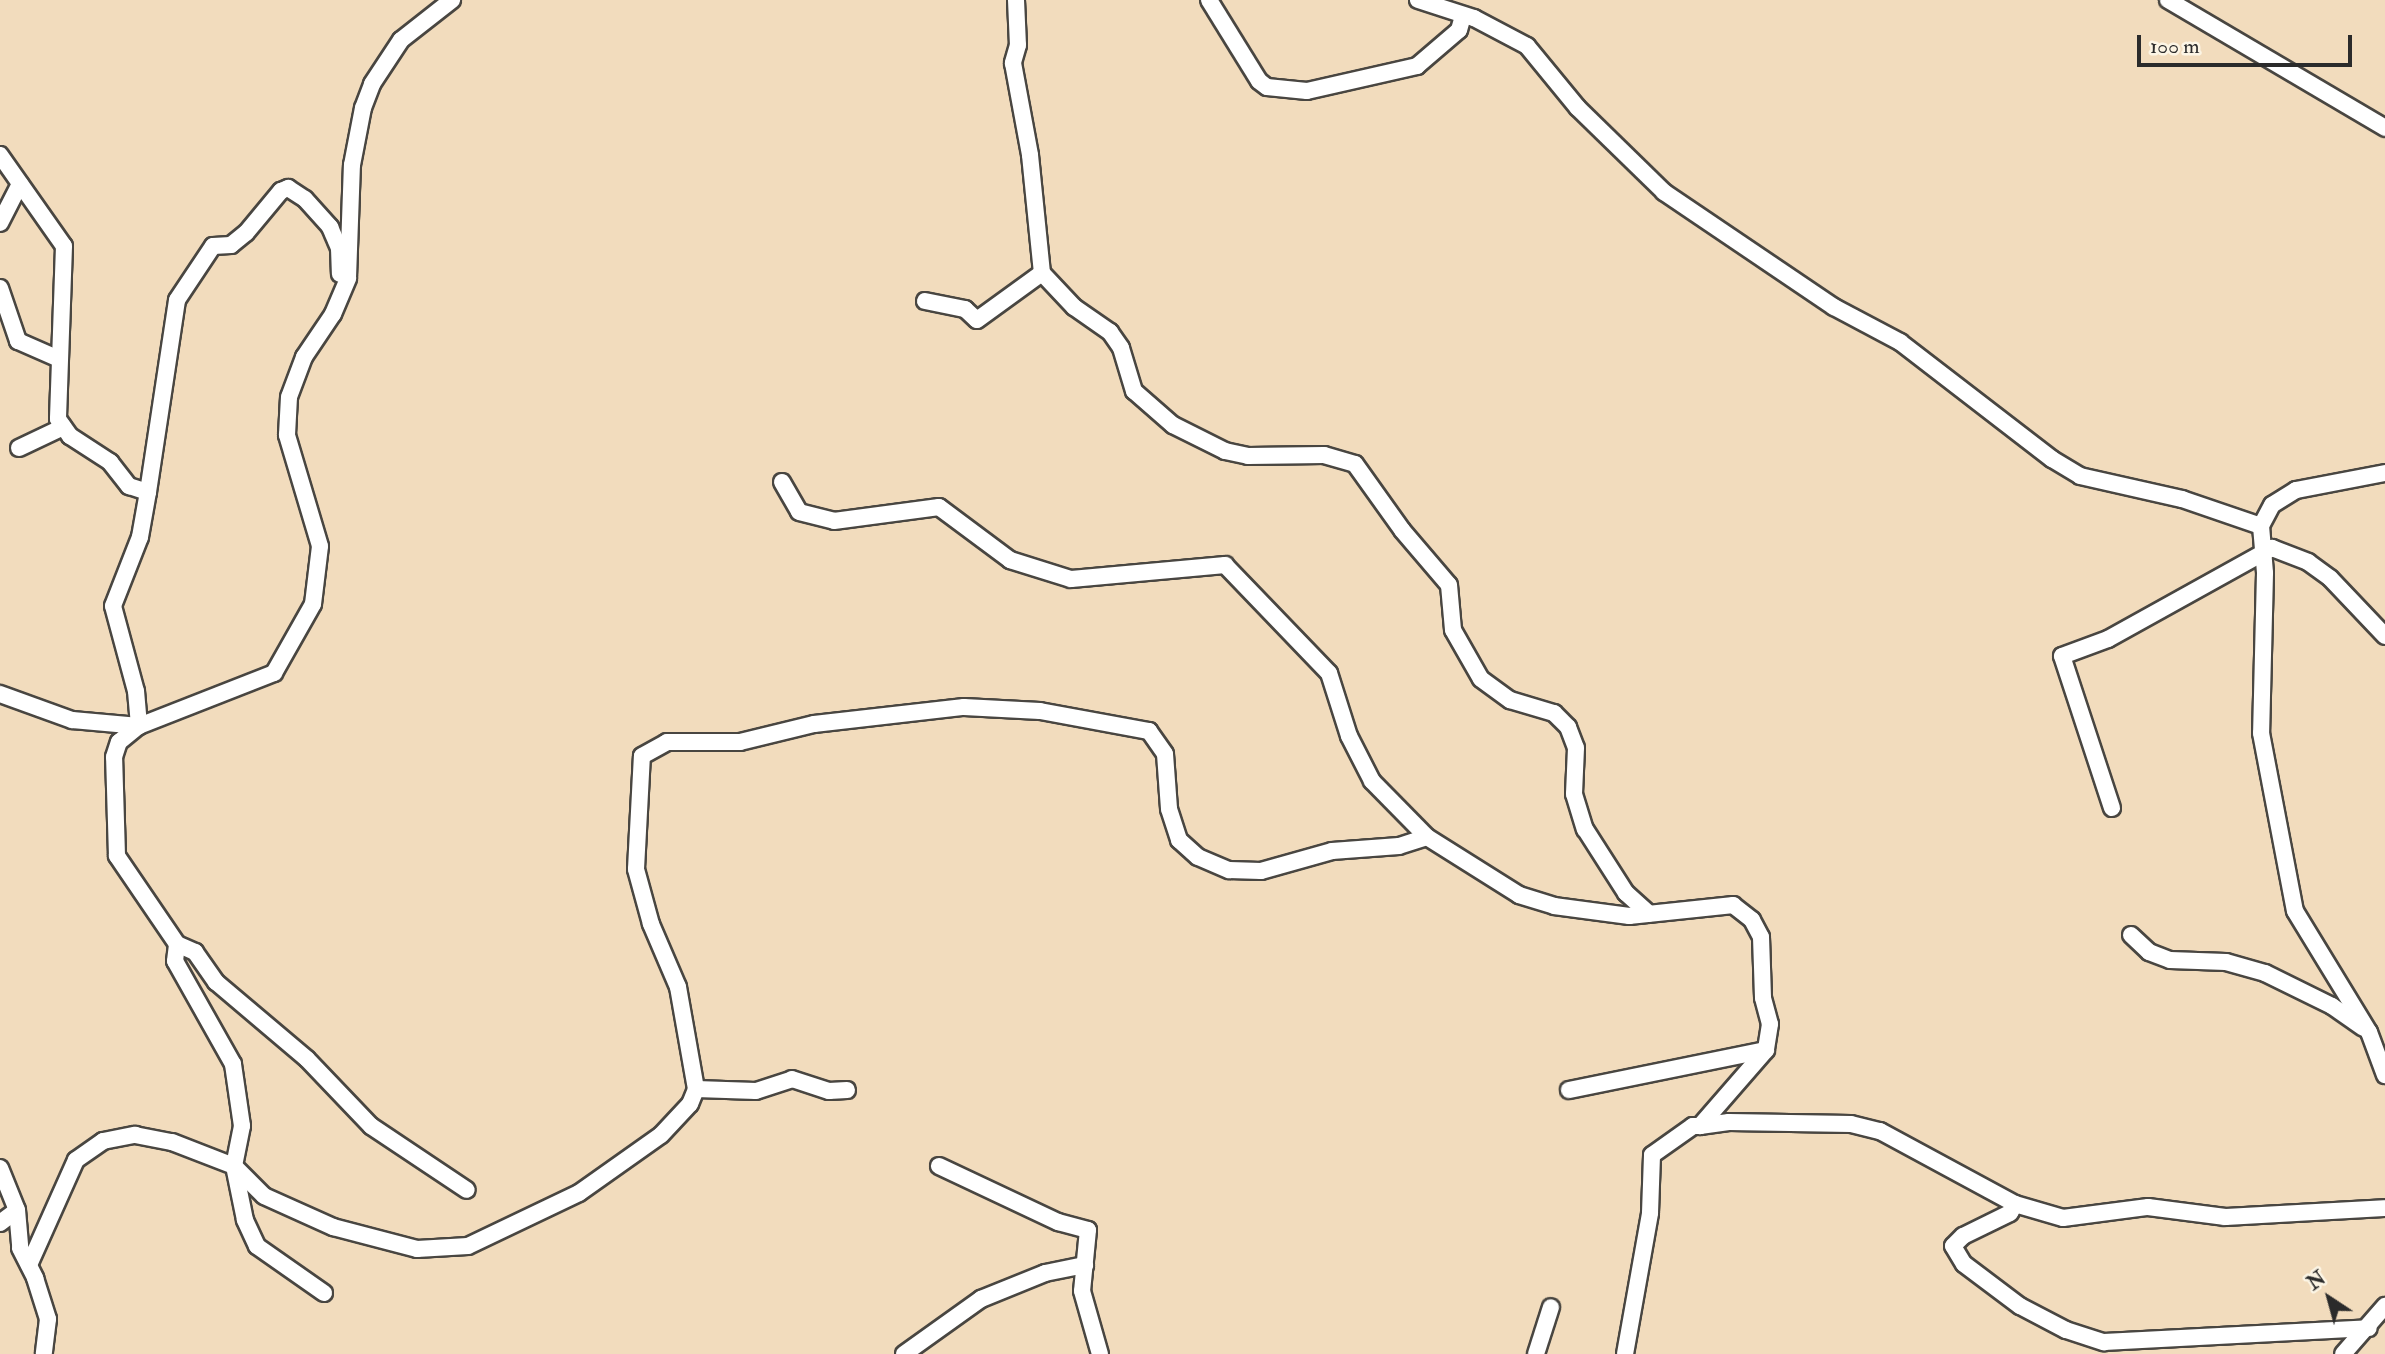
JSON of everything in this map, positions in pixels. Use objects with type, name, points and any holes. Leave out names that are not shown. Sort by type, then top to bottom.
[{"type":"street","points":[[438,0],[428,15],[387,57],[362,108],[352,165],[350,264],[344,291],[304,357],[286,415],[294,465],[320,546],[313,604],[298,635],[274,673],[139,726],[119,742],[114,757],[113,840],[123,866],[177,944],[195,952],[216,982],[307,1059],[370,1126],[467,1190]]},
{"type":"street","points":[[428,15],[452,0]]},
{"type":"street","points":[[1016,0],[1018,45],[1013,63],[1030,155],[1042,273],[1074,307],[1110,332],[1121,348],[1134,391],[1173,425],[1248,456],[1324,455],[1355,464],[1402,530],[1449,585],[1453,630],[1481,679],[1510,700],[1554,713],[1568,727],[1576,748],[1574,794],[1585,829],[1626,893],[1649,914]]},
{"type":"street","points":[[1209,0],[1259,81],[1267,87],[1307,91],[1417,66],[1459,30],[1463,16]]},
{"type":"street","points":[[1418,0],[1463,16],[1527,46],[1578,108],[1664,192],[1834,307],[1900,342],[2052,459],[2080,476],[2182,499],[2261,526]]},
{"type":"street","points":[[2168,0],[2385,128]]},
{"type":"street","points":[[0,155],[64,246],[55,410],[63,427],[110,461],[130,486],[148,492]]},
{"type":"street","points":[[0,222],[20,184]]},
{"type":"street","points":[[139,726],[136,691],[113,606],[141,537],[177,300],[213,246],[231,245],[281,191],[288,188],[305,199],[330,227],[339,248],[344,291]]},
{"type":"street","points":[[925,301],[965,309],[977,320],[1042,273]]},
{"type":"street","points":[[0,288],[18,341],[57,358]]},
{"type":"street","points":[[19,448],[63,427]]},
{"type":"street","points":[[2385,473],[2296,490],[2272,505],[2261,526],[2261,733],[2295,911],[2369,1032],[2385,1075]]},
{"type":"street","points":[[782,482],[799,512],[834,521],[939,507],[1010,560],[1071,579],[1225,565],[1329,673],[1349,736],[1371,781],[1427,837],[1504,886],[1535,901],[1604,915],[1649,914],[1719,903],[1733,905],[1752,920],[1760,937],[1769,1024],[1766,1050],[1700,1126]]},
{"type":"street","points":[[2112,808],[2062,656],[2108,639],[2275,548],[2308,562],[2385,636]]},
{"type":"street","points":[[0,694],[72,720],[139,726]]},
{"type":"street","points":[[29,1265],[76,1160],[103,1141],[150,1137],[234,1166],[264,1196],[333,1227],[417,1249],[468,1246],[579,1193],[630,1161],[681,1116],[696,1089],[678,987],[651,924],[636,869],[639,764],[648,749],[657,744],[740,742],[814,724],[964,707],[1040,711],[1138,728],[1157,736],[1165,754],[1173,829],[1186,849],[1229,870],[1261,870],[1332,851],[1399,846],[1427,837]]},
{"type":"street","points":[[2131,935],[2149,953],[2170,960],[2226,962],[2265,973],[2332,1006],[2369,1032]]},
{"type":"street","points":[[177,944],[175,961],[233,1064],[242,1126],[234,1166],[244,1220],[257,1246],[324,1293]]},
{"type":"street","points":[[1569,1090],[1766,1050]]},
{"type":"street","points":[[696,1089],[756,1091],[792,1080],[829,1091],[847,1090]]},
{"type":"street","points":[[1625,1354],[1650,1213],[1652,1155],[1693,1126],[1729,1122],[1851,1124],[1880,1131],[2015,1204],[2063,1217],[2083,1218],[2148,1207],[2225,1217],[2385,1208]]},
{"type":"street","points":[[939,1166],[1058,1222],[1088,1230],[1082,1291],[1100,1354]]},
{"type":"street","points":[[0,1168],[17,1210],[20,1248],[29,1265],[50,1329],[44,1354]]},
{"type":"street","points":[[2015,1204],[2010,1213],[1963,1236],[1953,1246],[1964,1264],[2020,1306],[2066,1330],[2104,1342],[2369,1328]]},
{"type":"street","points":[[0,1223],[17,1210]]},
{"type":"street","points":[[904,1354],[981,1299],[1045,1273],[1085,1265]]},
{"type":"street","points":[[2343,1354],[2369,1328],[2385,1306]]},
{"type":"street","points":[[1535,1354],[1551,1307]]}]
